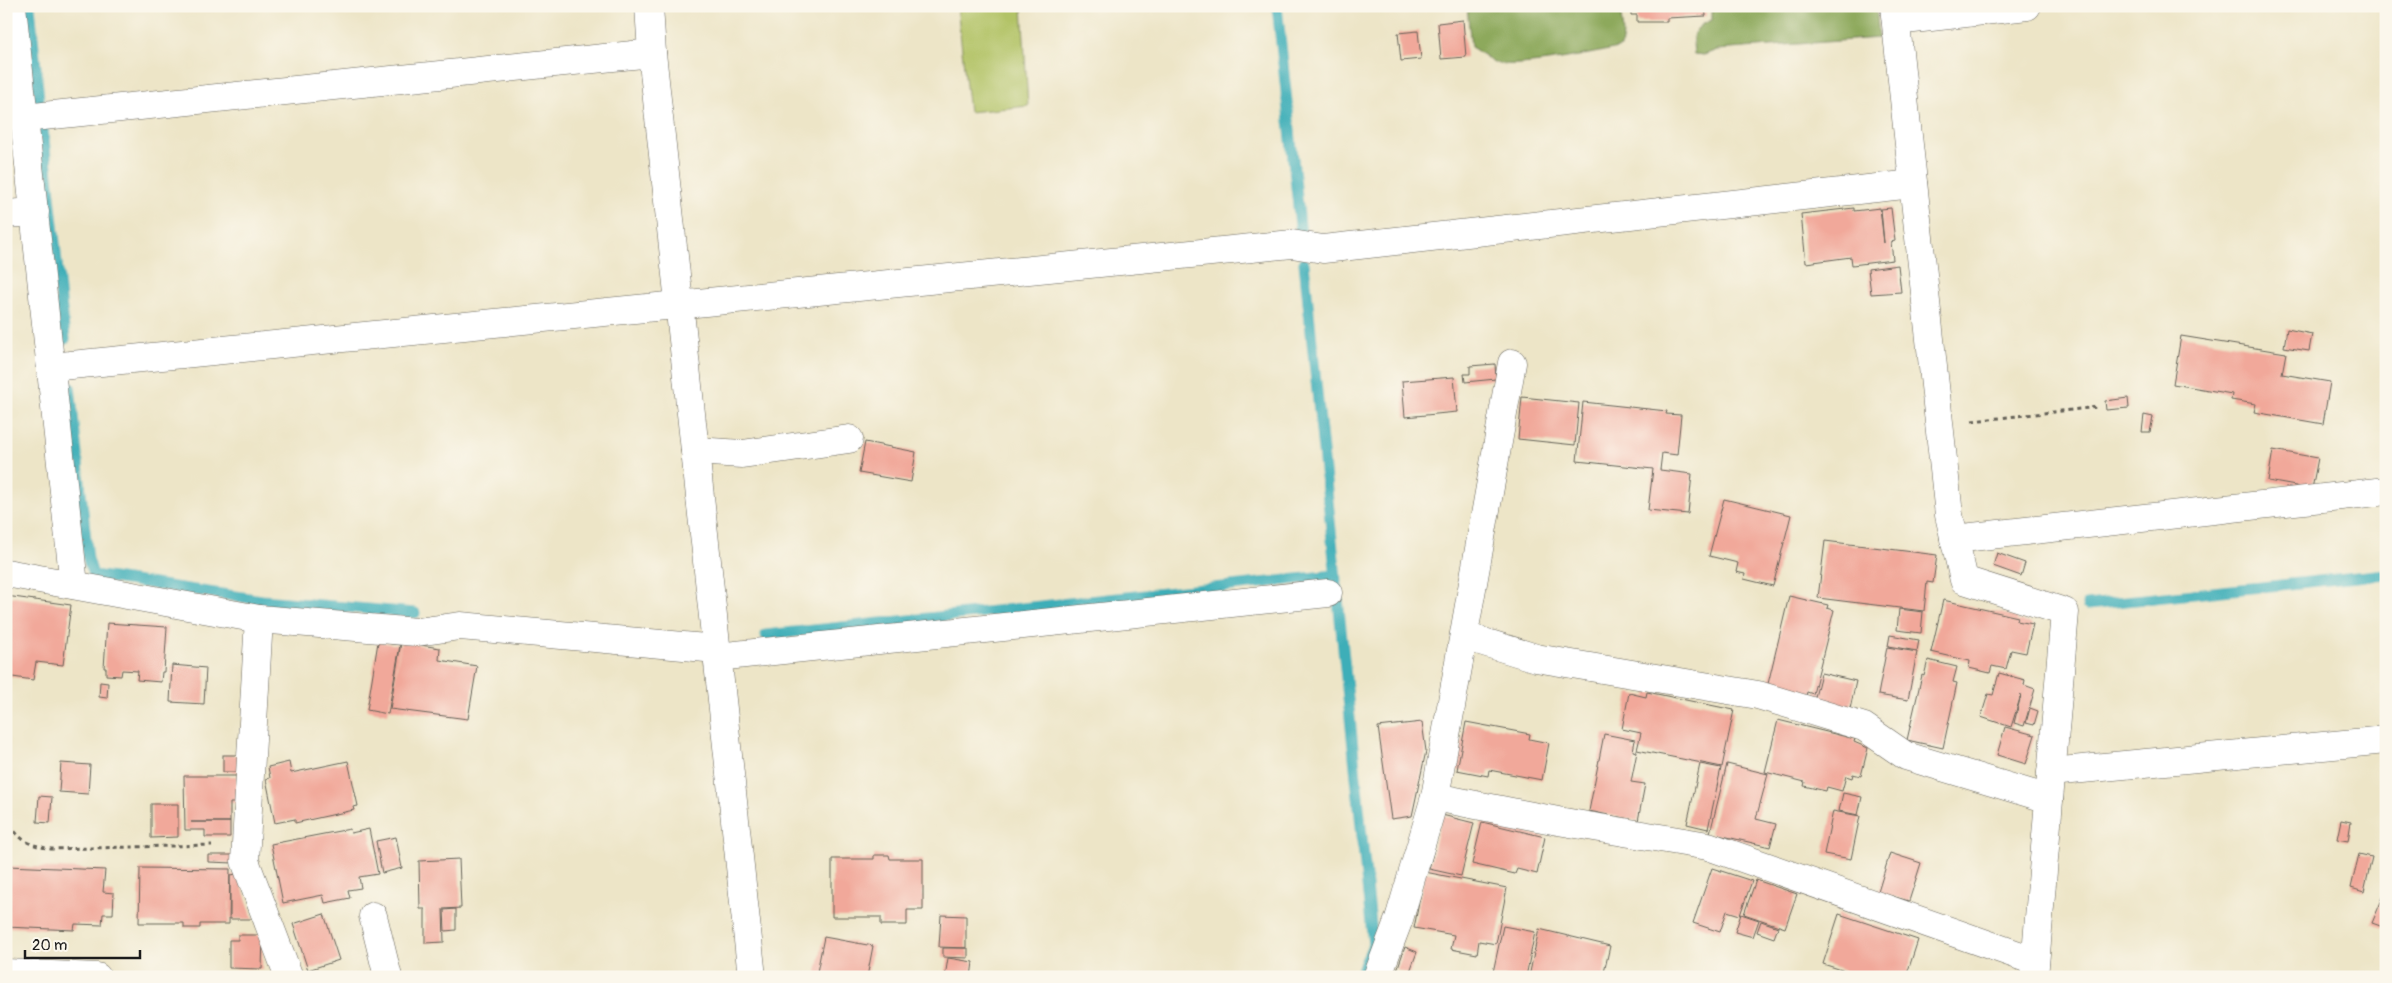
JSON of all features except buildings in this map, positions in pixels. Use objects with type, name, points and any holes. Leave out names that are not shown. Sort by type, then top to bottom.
[{"type":"street","points":[[12,6],[74,586]]},
{"type":"street","points":[[649,6],[652,53],[752,977]]},
{"type":"street","points":[[1435,797],[1558,822],[1708,846],[2034,969],[2065,612],[1964,580],[1949,515],[1895,14],[2027,6]]},
{"type":"street","points":[[24,118],[652,53]]},
{"type":"street","points":[[51,366],[679,306],[1292,244],[1323,249],[1913,184]]},
{"type":"street","points":[[6,214],[35,212]]},
{"type":"street","points":[[1376,977],[1400,919],[1435,797],[1512,363]]},
{"type":"street","points":[[695,451],[742,454],[849,439]]},
{"type":"street","points":[[1954,540],[2386,491]]},
{"type":"street","points":[[6,573],[259,619],[417,632],[460,626],[717,653],[1328,593]]},
{"type":"street","points":[[259,619],[246,861],[289,977]]},
{"type":"street","points":[[1464,636],[1536,658],[1758,695],[1864,727],[1906,756],[2049,799]]},
{"type":"street","points":[[2051,772],[2386,740]]},
{"type":"street","points":[[373,916],[388,977]]},
{"type":"street","points":[[6,973],[97,977]]},
{"type":"path","points":[[1939,424],[2098,407]]},
{"type":"path","points":[[6,818],[17,836],[31,845],[50,849],[246,844]]},
{"type":"green space","points":[[957,6],[1022,6],[1028,106],[969,112]]},
{"type":"green space","points":[[1467,6],[1620,6],[1623,34],[1621,47],[1539,62],[1522,64],[1497,63],[1471,47]]},
{"type":"green space","points":[[1712,6],[1876,6],[1879,38],[1717,50],[1704,55],[1694,54],[1693,41],[1695,32],[1700,26],[1712,20]]},
{"type":"waterway","points":[[30,6],[39,99]]},
{"type":"waterway","points":[[1277,6],[1301,235]]},
{"type":"waterway","points":[[43,129],[65,339]]},
{"type":"waterway","points":[[1304,263],[1373,945],[1359,977]]},
{"type":"waterway","points":[[70,387],[88,559],[93,575],[262,600],[415,613]]},
{"type":"waterway","points":[[2087,605],[2386,574]]},
{"type":"waterway","points":[[766,635],[1335,575]]}]
